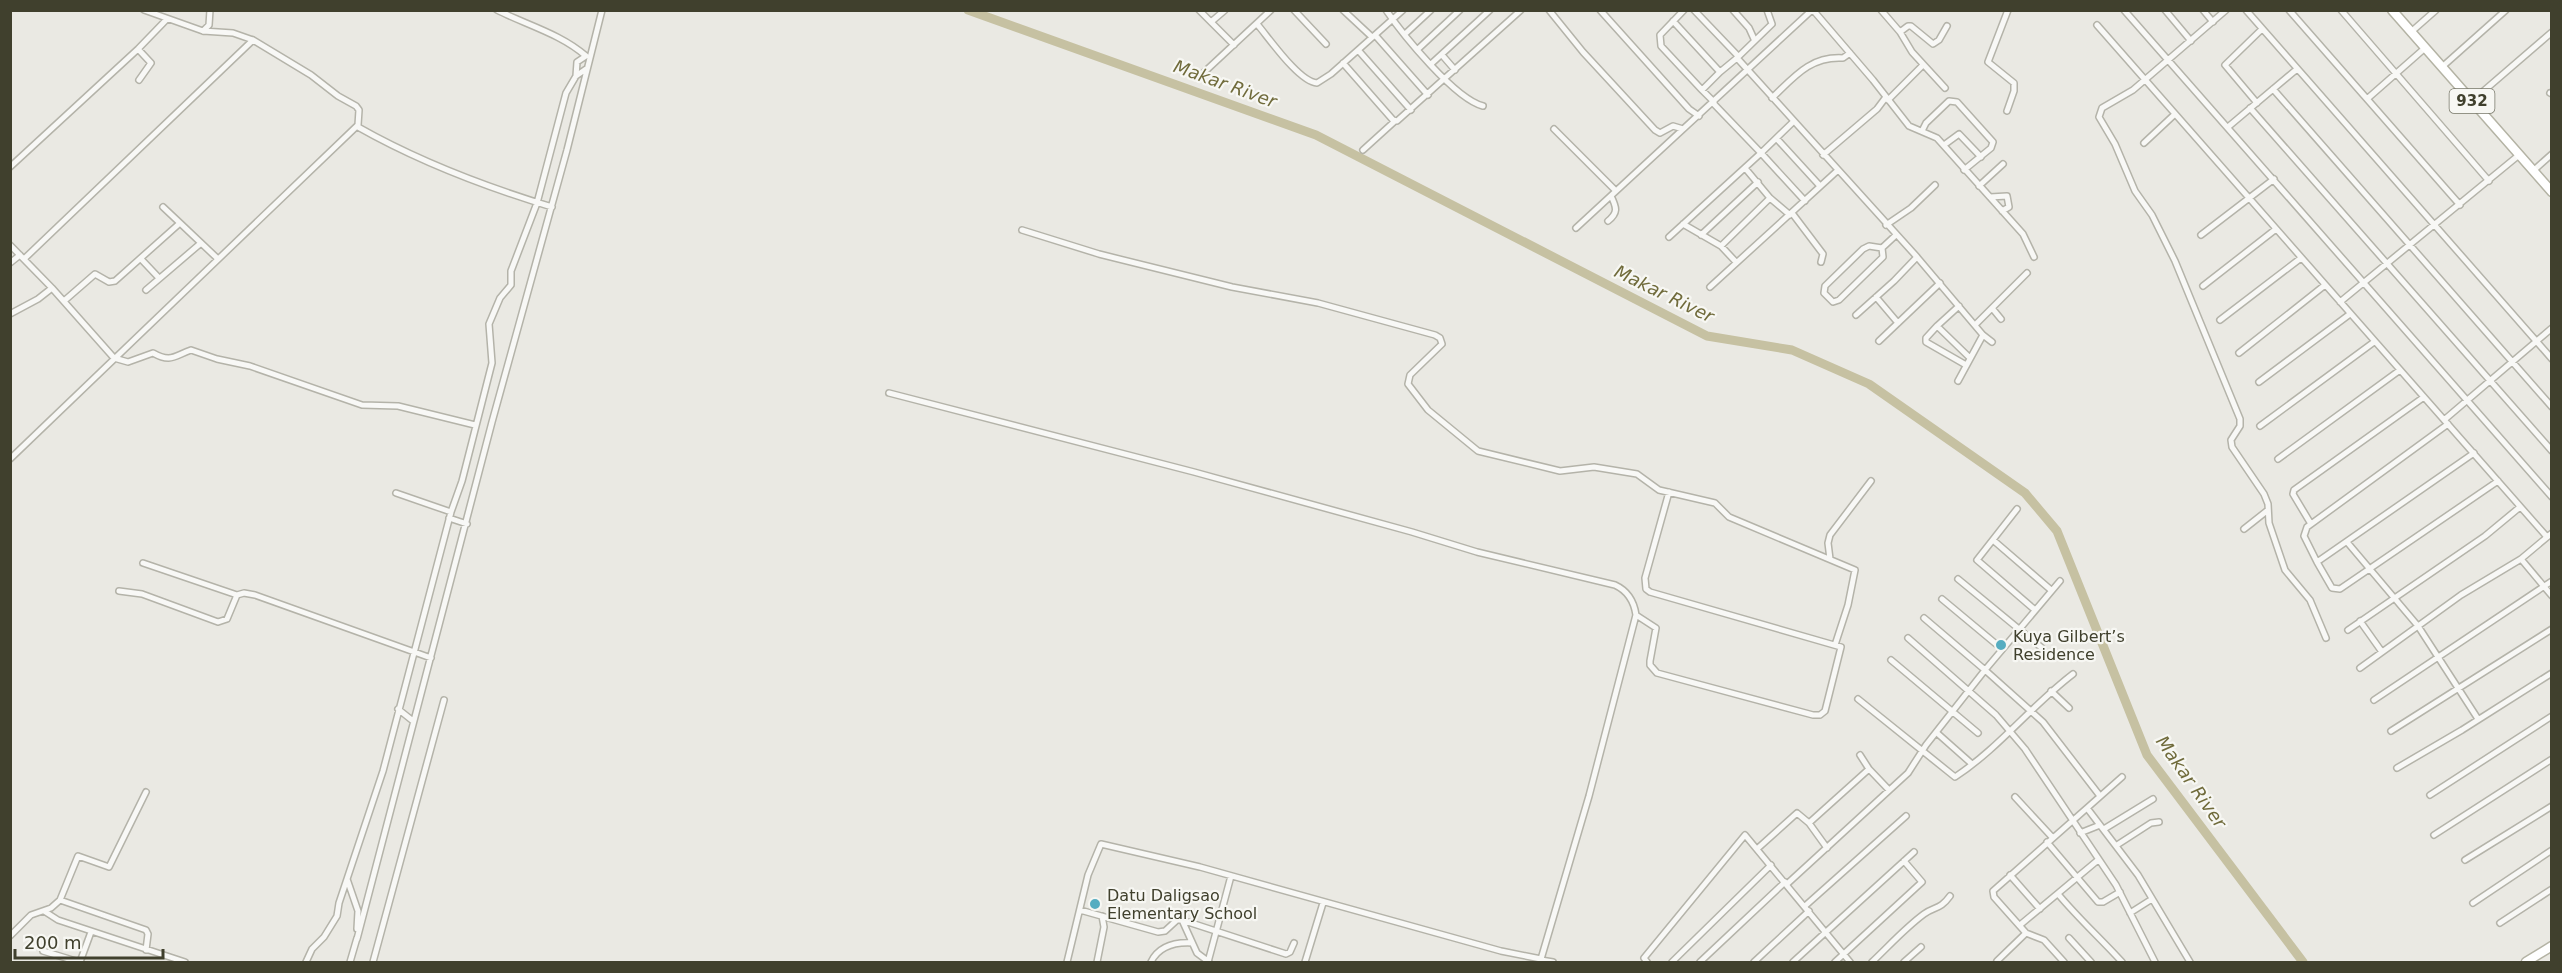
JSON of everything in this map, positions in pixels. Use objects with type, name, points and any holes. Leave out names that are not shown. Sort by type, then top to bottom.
[{"type":"main road","name":"932","points":[[2392,10],[2552,192]]},
{"type":"main road","points":[[2526,963],[2552,946]]},
{"type":"street","points":[[10,459],[358,127],[359,110],[356,106],[338,96],[311,75],[253,40],[232,33],[203,31],[144,10]]},
{"type":"street","points":[[203,31],[209,25],[210,10]]},
{"type":"street","points":[[497,10],[567,41],[589,56]]},
{"type":"street","points":[[351,963],[492,422],[552,207],[602,10]]},
{"type":"street","points":[[1199,10],[1234,45]]},
{"type":"street","points":[[1211,22],[1225,10]]},
{"type":"street","points":[[1199,77],[1270,10]]},
{"type":"street","points":[[1294,10],[1326,44]]},
{"type":"street","points":[[1343,10],[1374,36],[1428,95]]},
{"type":"street","points":[[1386,10],[1444,80],[1467,99],[1483,106]]},
{"type":"street","points":[[1257,24],[1309,82],[1320,82],[1403,10]]},
{"type":"street","points":[[1406,34],[1431,10]]},
{"type":"street","points":[[1418,49],[1460,10]]},
{"type":"street","points":[[1510,10],[1515,16]]},
{"type":"street","points":[[1363,150],[1428,95],[1521,10]]},
{"type":"street","points":[[1549,10],[1590,61],[1660,133],[1663,147]]},
{"type":"street","points":[[1600,10],[1689,109],[1699,116]]},
{"type":"street","points":[[1684,10],[1660,35],[1660,42],[1713,103],[1805,201]]},
{"type":"street","points":[[1694,10],[1917,257],[1983,335],[1992,342]]},
{"type":"street","points":[[1733,10],[1749,28],[1754,39]]},
{"type":"street","points":[[1702,90],[1772,24],[1767,10]]},
{"type":"street","points":[[1576,228],[1813,10],[1909,126],[1934,135],[1944,145],[2026,237],[2034,257]]},
{"type":"street","points":[[1881,10],[1923,65],[1945,88]]},
{"type":"street","points":[[2007,111],[2014,91],[2014,83],[1988,62],[2008,10]]},
{"type":"street","points":[[2124,10],[2552,497]]},
{"type":"street","points":[[2165,10],[2192,41]]},
{"type":"street","points":[[2203,10],[2213,22]]},
{"type":"street","points":[[2226,10],[2145,80],[2127,94],[2102,108],[2098,113],[2099,120],[2114,140],[2132,184],[2152,214],[2175,261],[2240,419],[2240,426],[2231,440],[2232,447],[2264,494],[2269,523],[2285,570],[2310,600],[2326,638]]},
{"type":"street","points":[[2246,10],[2552,358]]},
{"type":"street","points":[[2289,10],[2460,205]]},
{"type":"street","points":[[2341,10],[2489,181]]},
{"type":"street","points":[[2411,33],[2436,10]]},
{"type":"street","points":[[2442,67],[2506,10]]},
{"type":"street","points":[[1431,64],[1485,12]]},
{"type":"street","points":[[10,167],[138,49],[167,19]]},
{"type":"street","points":[[1673,21],[1720,72]]},
{"type":"street","points":[[209,25],[215,32]]},
{"type":"street","points":[[2097,25],[2520,507],[2549,535],[2521,559],[2477,584],[2360,668]]},
{"type":"street","points":[[1900,32],[1911,26],[1933,44],[1939,40],[1947,26]]},
{"type":"street","points":[[2257,103],[2225,65],[2262,29]]},
{"type":"street","points":[[2472,101],[2552,32]]},
{"type":"street","points":[[10,262],[22,257],[253,40]]},
{"type":"street","points":[[2367,99],[2425,48]]},
{"type":"street","points":[[138,49],[151,63],[139,80]]},
{"type":"street","points":[[1358,50],[1411,110]]},
{"type":"street","points":[[1772,98],[1805,67],[1827,57],[1843,58],[1850,52]]},
{"type":"street","points":[[1442,55],[1455,70]]},
{"type":"street","points":[[576,76],[577,62],[589,56]]},
{"type":"street","points":[[1344,63],[1395,121]]},
{"type":"street","points":[[1823,155],[1877,109],[1923,65]]},
{"type":"street","points":[[306,963],[312,949],[324,937],[327,928],[337,916],[340,898],[383,771],[449,518],[462,481],[493,356],[489,324],[500,298],[511,285],[512,271],[537,203],[566,93],[576,76],[588,68]]},
{"type":"street","points":[[2228,127],[2297,69]]},
{"type":"street","points":[[2273,88],[2552,407]]},
{"type":"street","points":[[1922,131],[1926,123],[1947,103],[1954,101],[1993,142],[1991,148],[1965,170]]},
{"type":"street","points":[[2250,108],[2552,451]]},
{"type":"street","points":[[2145,143],[2175,114]]},
{"type":"street","points":[[1669,237],[1793,122]]},
{"type":"street","points":[[1660,133],[1671,126],[1683,129]]},
{"type":"street","points":[[358,127],[415,157],[552,207]]},
{"type":"street","points":[[1554,129],[1616,191]]},
{"type":"street","points":[[1944,145],[1959,134],[1981,157]]},
{"type":"street","points":[[1777,139],[1820,186]]},
{"type":"street","points":[[2533,171],[2552,154]]},
{"type":"street","points":[[2340,302],[2519,155]]},
{"type":"street","points":[[1979,186],[2003,164]]},
{"type":"street","points":[[1745,168],[1770,198],[1791,214],[1823,254],[1821,262]]},
{"type":"street","points":[[1710,287],[1837,171]]},
{"type":"street","points":[[2201,235],[2274,179]]},
{"type":"street","points":[[1701,235],[1758,182]]},
{"type":"street","points":[[1886,225],[1911,208],[1935,184]]},
{"type":"street","points":[[1608,221],[1615,216],[1616,211],[1611,196]]},
{"type":"street","points":[[1990,197],[2007,196],[2009,207],[2002,212]]},
{"type":"street","points":[[1721,246],[1770,198]]},
{"type":"street","points":[[163,207],[218,259]]},
{"type":"street","points":[[64,302],[95,274],[111,283],[180,223]]},
{"type":"street","points":[[1683,224],[1721,246],[1736,262]]},
{"type":"street","points":[[2203,286],[2276,229]]},
{"type":"street","points":[[1022,230],[1099,254],[1232,287],[1318,303],[1435,334],[1440,338],[1442,344],[1410,375],[1408,384],[1428,410],[1478,451],[1560,471],[1594,467],[1637,474],[1653,487],[1715,503],[1729,517],[1855,570],[1848,605],[1835,645]]},
{"type":"street","points":[[1882,248],[1896,235]]},
{"type":"street","points":[[146,290],[201,243]]},
{"type":"street","points":[[10,244],[114,358],[128,362],[153,353],[165,359],[192,350],[250,366],[362,405],[398,406],[475,425]]},
{"type":"street","points":[[1873,246],[1882,248],[1883,254],[1880,261],[1839,300],[1833,302],[1824,293],[1825,285],[1863,249],[1873,246]]},
{"type":"street","points":[[1856,315],[1917,257]]},
{"type":"street","points":[[2220,320],[2301,258]]},
{"type":"street","points":[[141,259],[159,278]]},
{"type":"street","points":[[1976,324],[2027,273]]},
{"type":"street","points":[[1879,341],[1940,283]]},
{"type":"street","points":[[2239,353],[2325,285]]},
{"type":"street","points":[[10,314],[38,299],[52,288]]},
{"type":"street","points":[[1876,297],[1898,323]]},
{"type":"street","points":[[1959,306],[1937,326],[1926,338],[1926,342],[1966,365]]},
{"type":"street","points":[[1992,308],[2001,319]]},
{"type":"street","points":[[2259,382],[2350,314]]},
{"type":"street","points":[[1937,326],[1970,358]]},
{"type":"street","points":[[2498,481],[2337,590],[2332,588],[2304,536],[2305,530],[2311,524],[2446,422],[2467,400],[2552,327]]},
{"type":"street","points":[[1958,381],[1983,335]]},
{"type":"street","points":[[2260,426],[2374,342]]},
{"type":"street","points":[[2278,459],[2400,370]]},
{"type":"street","points":[[888,393],[1194,472],[1477,552],[1616,585],[1628,593],[1636,615],[1589,796],[1540,961]]},
{"type":"street","points":[[2311,524],[2293,494],[2294,490],[2424,398]]},
{"type":"street","points":[[2317,562],[2474,453]]},
{"type":"street","points":[[1830,559],[1828,543],[1830,535],[1871,481]]},
{"type":"street","points":[[1636,615],[1656,628],[1650,665],[1657,673],[1817,716],[1825,711],[1841,647],[1648,591],[1645,587],[1645,578],[1669,492]]},
{"type":"street","points":[[396,494],[451,512]]},
{"type":"street","points":[[2348,630],[2394,596],[2485,536],[2520,507]]},
{"type":"street","points":[[2017,509],[1980,554],[1978,562],[2035,610]]},
{"type":"street","points":[[2244,529],[2268,510]]},
{"type":"street","points":[[449,518],[467,524]]},
{"type":"street","points":[[1993,540],[2051,590]]},
{"type":"street","points":[[2347,542],[2418,626],[2478,719]]},
{"type":"street","points":[[2521,559],[2552,596]]},
{"type":"street","points":[[143,563],[237,595],[244,593],[255,595],[430,658]]},
{"type":"street","points":[[1958,579],[2042,648]]},
{"type":"street","points":[[1700,963],[1911,769],[1969,690],[2060,581]]},
{"type":"street","points":[[2374,700],[2552,581]]},
{"type":"street","points":[[119,591],[142,594],[222,622],[227,619],[237,595]]},
{"type":"street","points":[[1942,599],[2002,649]]},
{"type":"street","points":[[1924,618],[2032,711],[2100,796]]},
{"type":"street","points":[[2360,621],[2382,652]]},
{"type":"street","points":[[2391,731],[2552,629]]},
{"type":"street","points":[[1908,638],[1996,715],[2035,763],[2071,821],[2120,892],[2155,963]]},
{"type":"street","points":[[1891,660],[1978,733]]},
{"type":"street","points":[[2397,768],[2552,673]]},
{"type":"street","points":[[1858,699],[1953,777],[2011,732],[2051,691],[2073,674]]},
{"type":"street","points":[[2051,691],[2069,708]]},
{"type":"street","points":[[373,963],[444,700]]},
{"type":"street","points":[[398,709],[413,721]]},
{"type":"street","points":[[2430,795],[2552,716]]},
{"type":"street","points":[[1937,733],[1972,764]]},
{"type":"street","points":[[1860,755],[1869,769],[1889,790]]},
{"type":"street","points":[[2434,835],[2552,759]]},
{"type":"street","points":[[1809,823],[1869,769]]},
{"type":"street","points":[[2064,963],[2044,940],[2026,933],[1993,893],[1994,889],[2122,777]]},
{"type":"street","points":[[10,936],[34,914],[44,911],[60,900],[78,856],[109,867],[146,792]]},
{"type":"street","points":[[2015,797],[2098,902],[2103,902],[2120,892]]},
{"type":"street","points":[[2080,833],[2102,827],[2153,799]]},
{"type":"street","points":[[2465,860],[2552,806]]},
{"type":"street","points":[[2087,808],[2139,875],[2190,963]]},
{"type":"street","points":[[1757,849],[1797,813],[1809,823],[1827,848]]},
{"type":"street","points":[[1754,963],[1807,908],[1906,816]]},
{"type":"street","points":[[2116,845],[2151,823],[2159,822]]},
{"type":"street","points":[[1644,961],[1745,835],[1850,963]]},
{"type":"street","points":[[1067,963],[1090,867],[1101,844],[1231,876],[1323,903],[1553,963]]},
{"type":"street","points":[[2473,903],[2552,850]]},
{"type":"street","points":[[1793,963],[1825,931],[1914,852]]},
{"type":"street","points":[[2020,925],[2098,860]]},
{"type":"street","points":[[1835,963],[1922,882],[1904,861]]},
{"type":"street","points":[[1672,963],[1771,865]]},
{"type":"street","points":[[2010,875],[2040,909]]},
{"type":"street","points":[[1182,920],[1197,953],[1209,962],[1231,876]]},
{"type":"street","points":[[347,879],[358,911],[357,939]]},
{"type":"street","points":[[2500,923],[2552,889]]},
{"type":"street","points":[[2058,894],[2078,919],[2090,927],[2122,963]]},
{"type":"street","points":[[1872,963],[1926,912],[1941,907],[1950,896]]},
{"type":"street","points":[[2130,913],[2152,899]]},
{"type":"street","points":[[60,900],[146,930],[148,934],[146,950]]},
{"type":"street","points":[[1305,963],[1323,903]]},
{"type":"street","points":[[1080,910],[1151,930],[1165,931],[1177,920],[1182,920],[1286,954],[1290,952],[1294,943]]},
{"type":"street","points":[[44,911],[58,920],[185,963]]},
{"type":"street","points":[[1097,963],[1104,927],[1102,916]]},
{"type":"street","points":[[1165,931],[1166,946]]},
{"type":"street","points":[[43,951],[79,963],[91,932]]},
{"type":"street","points":[[1997,961],[2026,933]]},
{"type":"street","points":[[2069,938],[2091,963]]},
{"type":"street","points":[[1151,963],[1157,953],[1166,946],[1192,943]]},
{"type":"street","points":[[1904,963],[1921,947]]},
{"type":"waterway","name":"Makar River","points":[[968,10],[1316,135],[1707,336],[1792,350],[1869,384],[2025,493],[2057,531],[2147,755],[2303,962]]},
{"type":"place","name":"Kuya Gilbert’s Residence","points":[[2001,645]]},
{"type":"place","name":"Datu Daligsao Elementary School","points":[[1095,904]]}]
